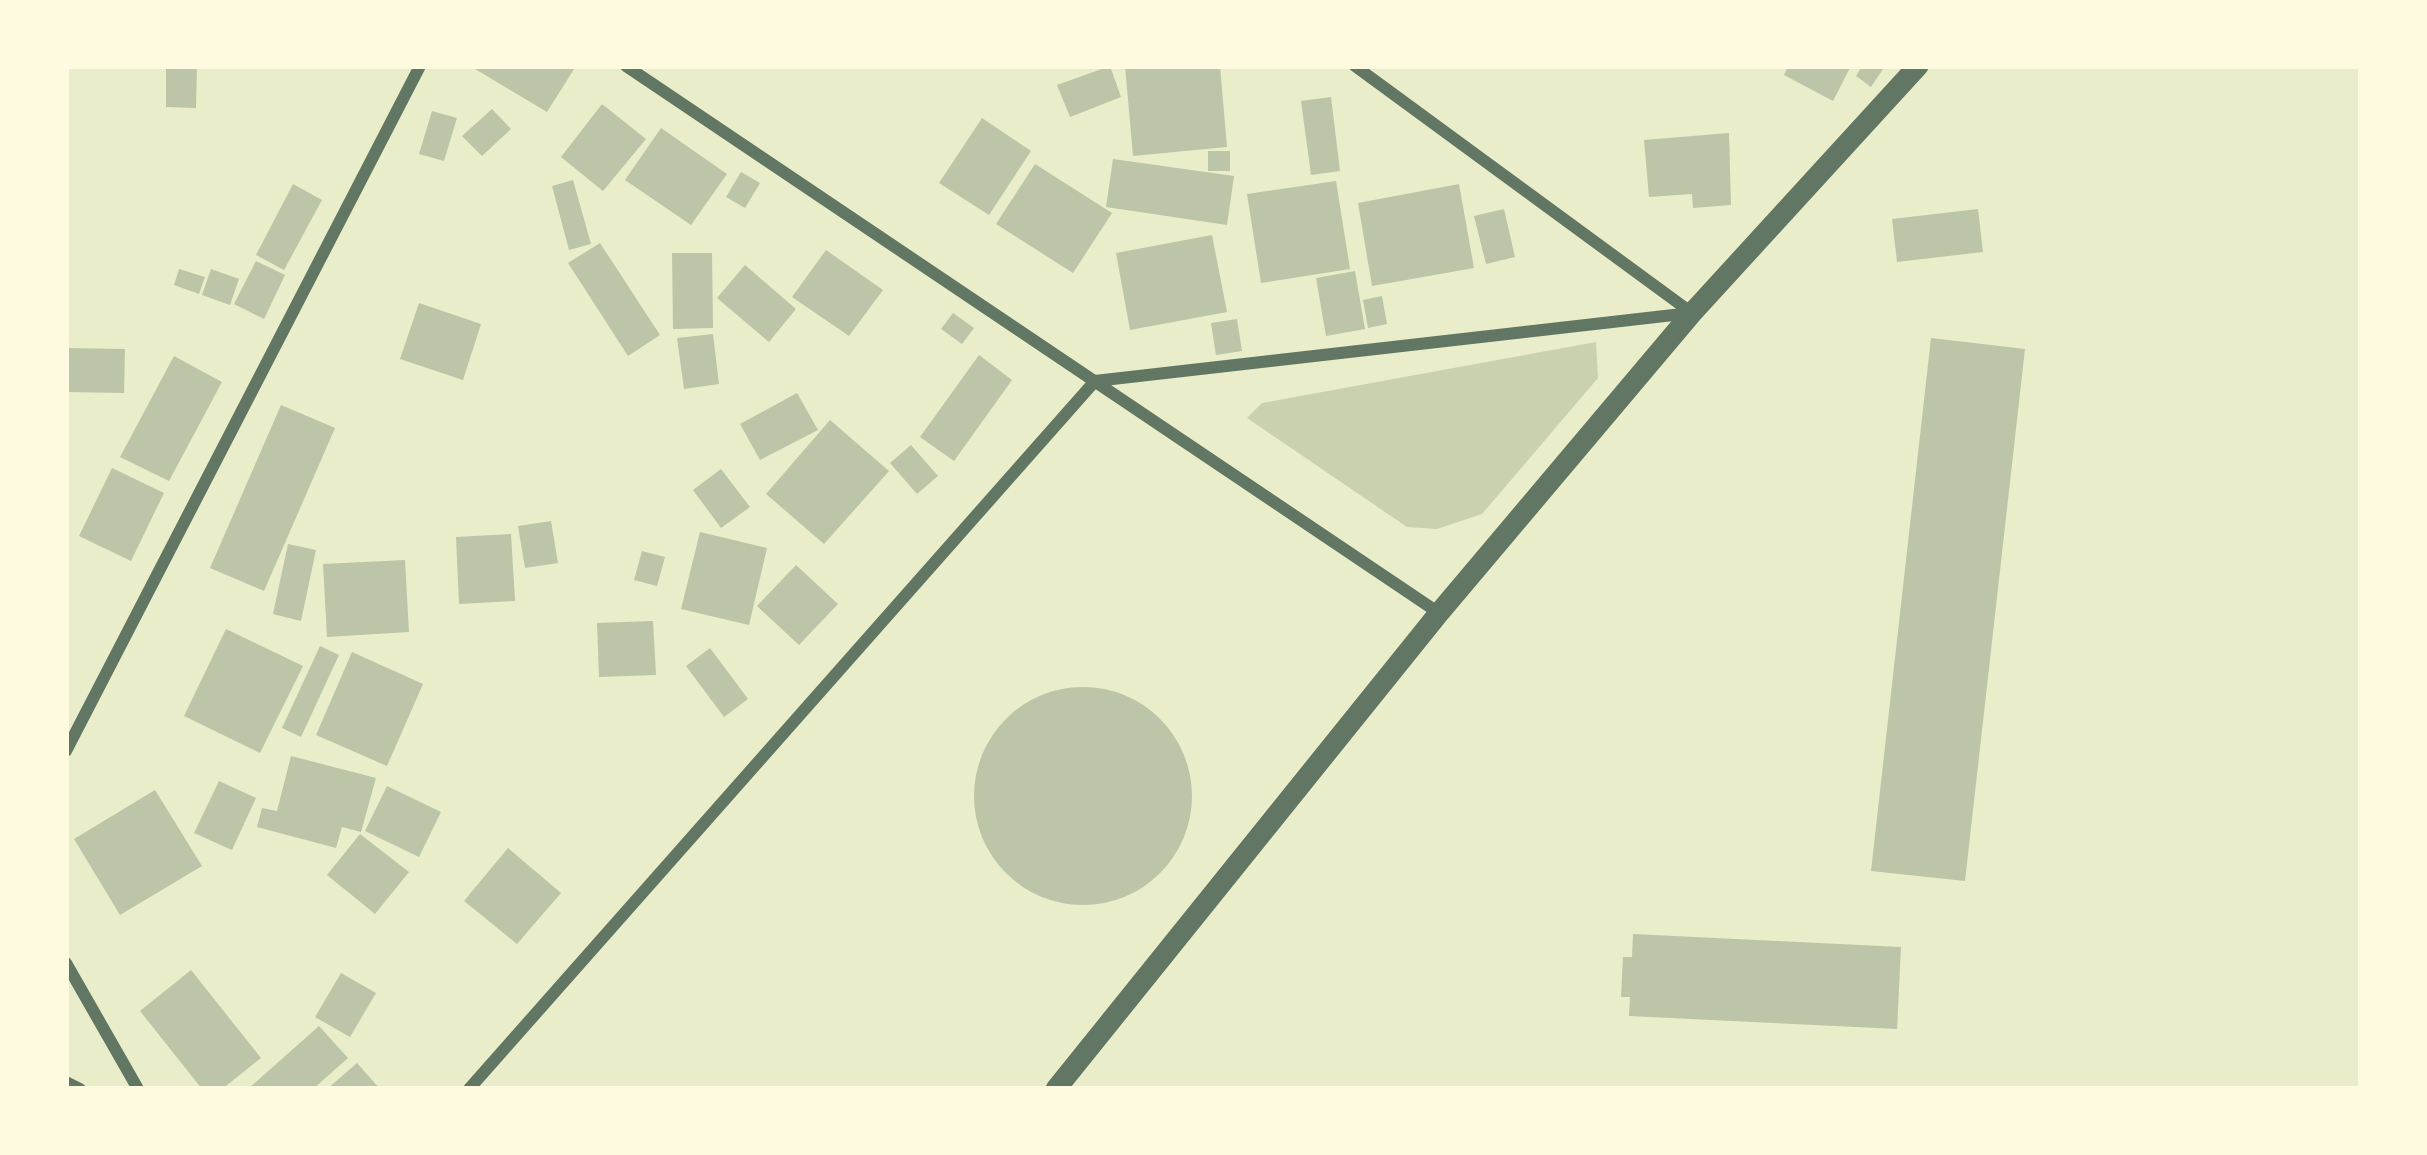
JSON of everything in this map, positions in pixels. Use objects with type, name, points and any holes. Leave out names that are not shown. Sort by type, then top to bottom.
[{"type":"street","points":[[66,751],[420,66]]},
{"type":"street","points":[[626,66],[1439,613]]},
{"type":"street","points":[[1355,66],[1692,313]]},
{"type":"street","points":[[1056,1089],[1439,613],[1692,313],[1918,66]]},
{"type":"street","points":[[469,1089],[1095,381],[1692,313]]},
{"type":"street","points":[[66,963],[138,1089]]},
{"type":"street","points":[[66,1082],[80,1089]]},
{"type":"green space","points":[[1596,342],[1598,378],[1482,514],[1437,529],[1407,527],[1247,418],[1262,403]]},
{"type":"building","points":[[166,66],[197,66],[196,108],[166,107]]},
{"type":"building","points":[[470,66],[576,66],[547,112]]},
{"type":"building","points":[[1110,66],[1121,97],[1070,117],[1057,85]]},
{"type":"building","points":[[1125,66],[1220,66],[1227,147],[1133,156]]},
{"type":"building","points":[[1788,66],[1851,66],[1833,101],[1784,75]]},
{"type":"building","points":[[1862,66],[1883,69],[1871,87],[1856,76]]},
{"type":"building","points":[[1331,97],[1340,171],[1311,175],[1301,101]]},
{"type":"building","points":[[602,104],[646,139],[603,191],[561,157]]},
{"type":"building","points":[[492,109],[511,129],[482,156],[462,136]]},
{"type":"building","points":[[432,111],[457,118],[444,161],[419,154]]},
{"type":"building","points":[[982,118],[1031,151],[989,215],[939,183]]},
{"type":"building","points":[[661,128],[727,174],[691,225],[625,180]]},
{"type":"building","points":[[1729,133],[1731,205],[1693,208],[1692,194],[1649,197],[1644,140]]},
{"type":"building","points":[[1208,151],[1230,151],[1230,171],[1208,171]]},
{"type":"building","points":[[1113,159],[1234,176],[1227,225],[1106,207]]},
{"type":"building","points":[[1035,164],[1112,213],[1073,273],[996,224]]},
{"type":"building","points":[[741,172],[760,183],[745,208],[726,197]]},
{"type":"building","points":[[573,180],[591,244],[569,250],[552,186]]},
{"type":"building","points":[[1336,181],[1350,269],[1261,283],[1247,194]]},
{"type":"building","points":[[293,184],[322,200],[284,270],[256,255]]},
{"type":"building","points":[[1459,184],[1474,268],[1372,286],[1358,203]]},
{"type":"building","points":[[1504,209],[1515,257],[1486,264],[1474,216]]},
{"type":"building","points":[[1978,209],[1983,252],[1897,262],[1892,219]]},
{"type":"building","points":[[1212,235],[1227,312],[1130,330],[1116,253]]},
{"type":"building","points":[[600,243],[660,335],[628,356],[568,263]]},
{"type":"building","points":[[826,250],[883,290],[849,336],[792,297]]},
{"type":"building","points":[[672,253],[712,253],[713,328],[673,329]]},
{"type":"building","points":[[256,261],[285,275],[264,319],[234,304]]},
{"type":"building","points":[[745,265],[796,309],[769,342],[717,298]]},
{"type":"building","points":[[179,269],[205,277],[199,294],[174,285]]},
{"type":"building","points":[[211,269],[239,279],[230,305],[202,295]]},
{"type":"building","points":[[1355,271],[1365,329],[1326,336],[1316,278]]},
{"type":"building","points":[[1382,296],[1387,324],[1368,328],[1363,300]]},
{"type":"building","points":[[419,303],[481,324],[463,380],[400,359]]},
{"type":"building","points":[[953,313],[974,328],[962,344],[941,329]]},
{"type":"building","points":[[1237,319],[1242,351],[1216,355],[1211,323]]},
{"type":"building","points":[[713,334],[719,384],[684,389],[677,338]]},
{"type":"building","points":[[1931,338],[2025,349],[1965,881],[1871,871]]},
{"type":"building","points":[[66,348],[125,349],[124,393],[66,392]]},
{"type":"building","points":[[979,355],[1012,380],[954,461],[920,437]]},
{"type":"building","points":[[174,356],[222,382],[169,481],[120,457]]},
{"type":"building","points":[[797,393],[818,430],[760,460],[740,424]]},
{"type":"building","points":[[281,405],[335,428],[264,591],[210,568]]},
{"type":"building","points":[[830,420],[889,471],[824,544],[766,494]]},
{"type":"building","points":[[911,445],[938,476],[917,494],[890,463]]},
{"type":"building","points":[[112,468],[164,493],[131,561],[79,536]]},
{"type":"building","points":[[721,469],[750,507],[721,528],[693,490]]},
{"type":"building","points":[[551,521],[558,563],[525,568],[518,526]]},
{"type":"building","points":[[700,532],[767,548],[749,625],[681,609]]},
{"type":"building","points":[[511,534],[515,601],[459,604],[456,537]]},
{"type":"building","points":[[288,544],[316,550],[301,621],[273,614]]},
{"type":"building","points":[[642,551],[665,557],[657,586],[634,580]]},
{"type":"building","points":[[405,560],[409,632],[327,637],[323,564]]},
{"type":"building","points":[[796,565],[838,604],[799,645],[757,606]]},
{"type":"building","points":[[653,621],[656,675],[599,677],[597,623]]},
{"type":"building","points":[[226,629],[303,666],[260,753],[184,716]]},
{"type":"building","points":[[320,646],[339,655],[301,737],[282,728]]},
{"type":"building","points":[[710,648],[748,699],[724,717],[686,666]]},
{"type":"building","points":[[352,652],[423,684],[387,766],[316,735]]},
{"type":"building","points":[[1083,687],[1125,695],[1160,719],[1184,754],[1192,796],[1184,838],[1160,873],[1125,897],[1083,905],[1041,897],[1006,873],[982,838],[974,796],[982,754],[1006,719],[1041,695]]},
{"type":"building","points":[[291,756],[376,778],[361,832],[342,827],[336,848],[257,827],[262,808],[277,811]]},
{"type":"building","points":[[219,781],[256,798],[232,850],[194,833]]},
{"type":"building","points":[[387,786],[441,812],[419,857],[365,831]]},
{"type":"building","points":[[155,790],[202,866],[120,915],[74,839]]},
{"type":"building","points":[[360,834],[409,872],[375,914],[327,875]]},
{"type":"building","points":[[508,848],[561,893],[517,944],[464,901]]},
{"type":"building","points":[[1633,934],[1901,947],[1897,1029],[1629,1016],[1630,997],[1621,997],[1623,957],[1632,957]]},
{"type":"building","points":[[191,970],[261,1058],[222,1089],[202,1089],[140,1011]]},
{"type":"building","points":[[341,973],[376,993],[350,1037],[315,1017]]},
{"type":"building","points":[[319,1026],[348,1058],[313,1089],[248,1089]]},
{"type":"building","points":[[357,1063],[380,1089],[327,1089]]}]
